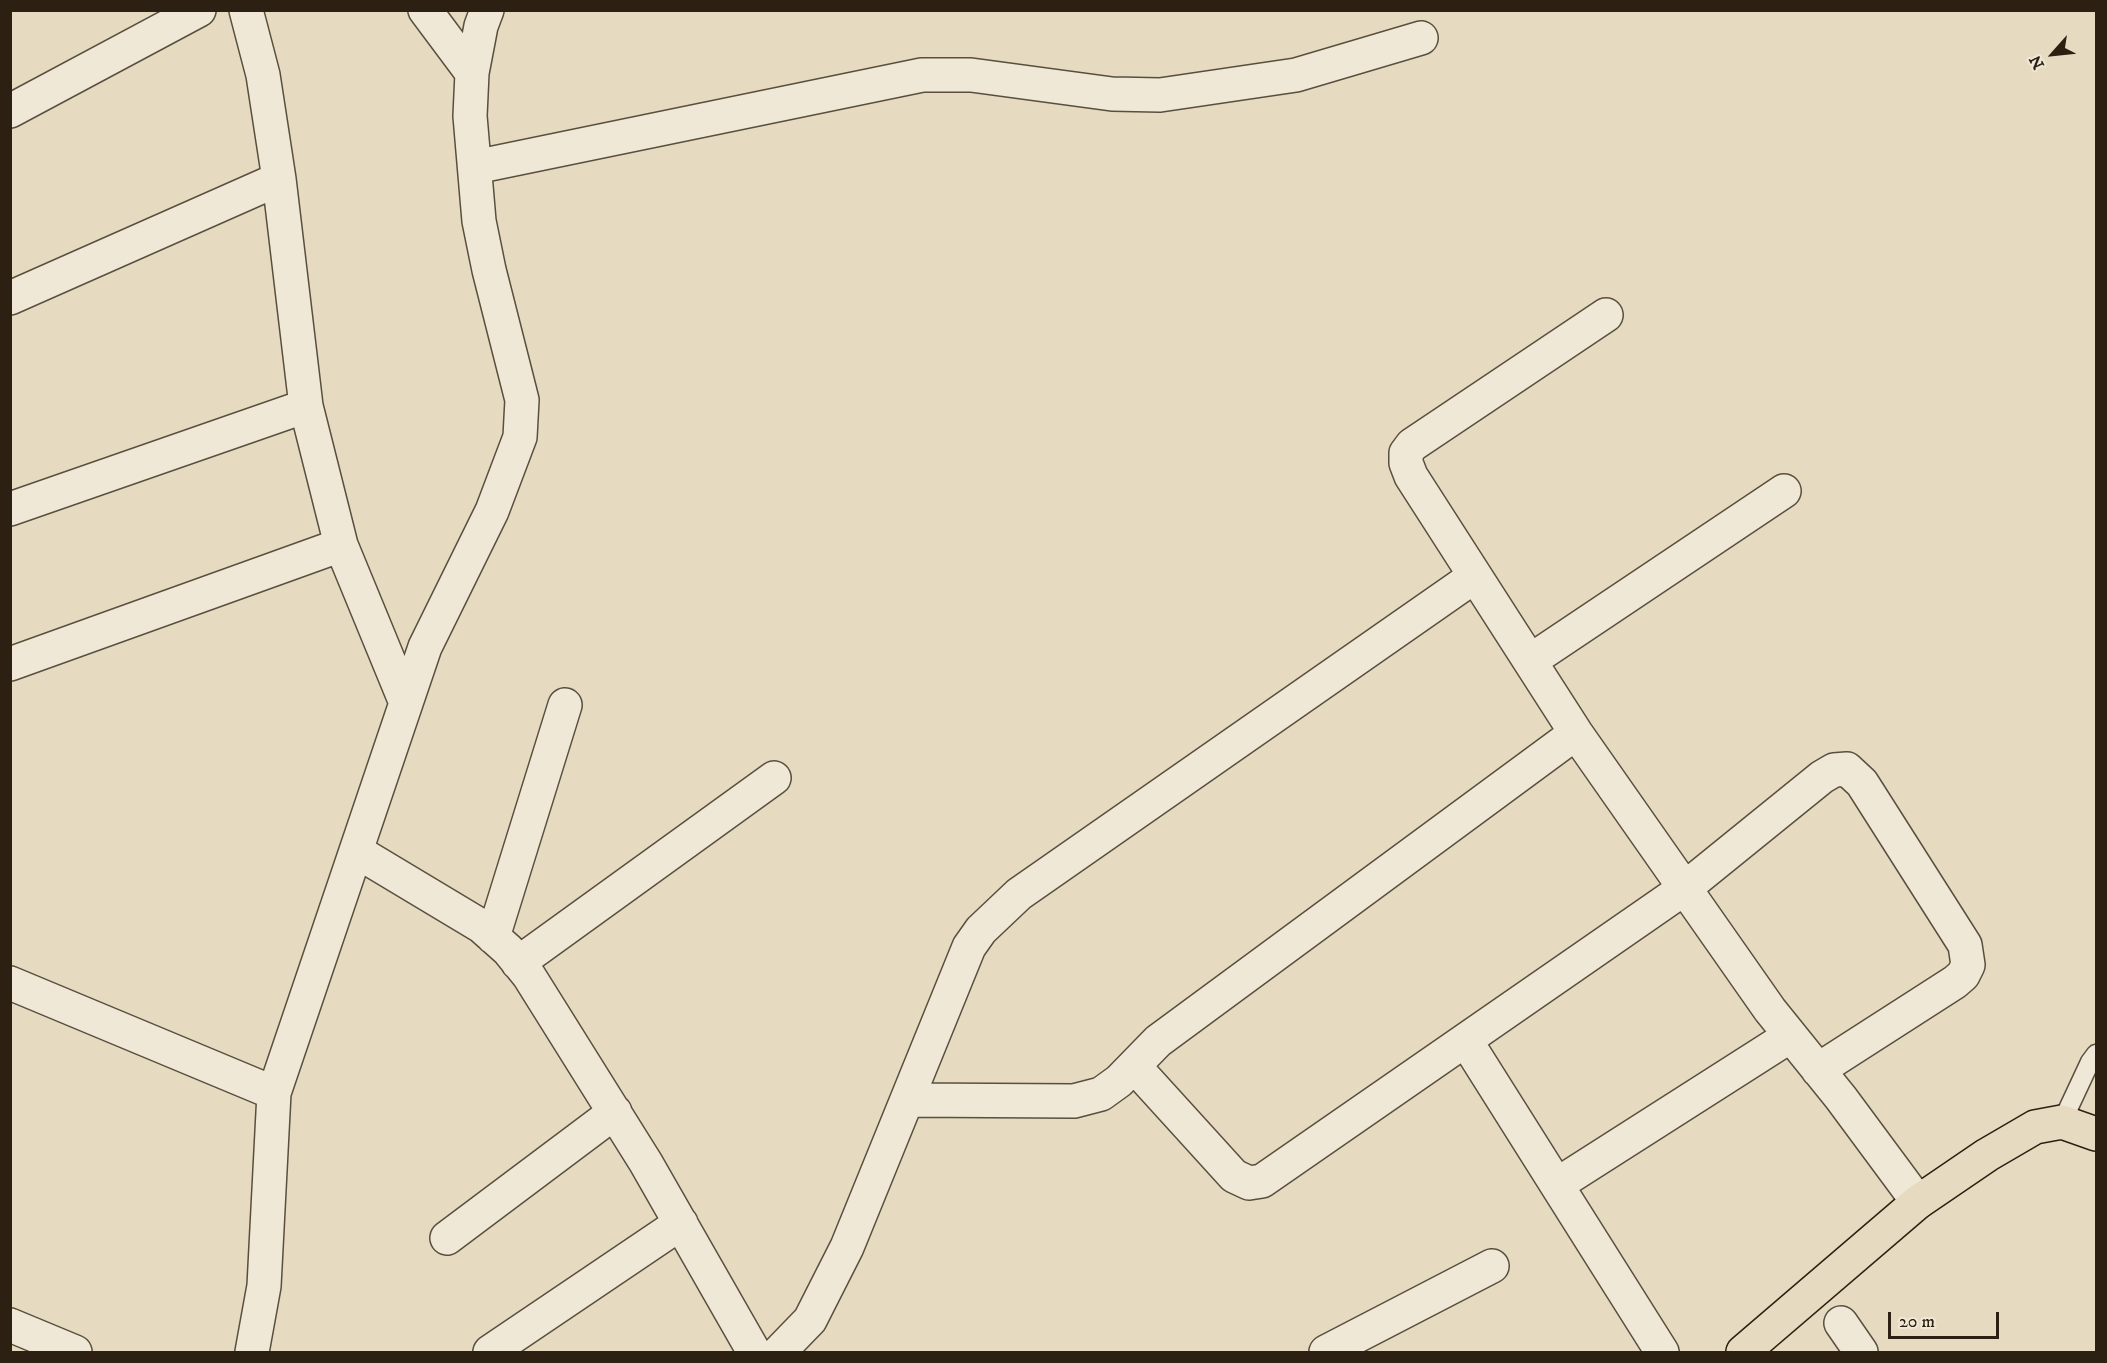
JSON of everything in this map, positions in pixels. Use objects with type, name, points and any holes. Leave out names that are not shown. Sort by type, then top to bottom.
[{"type":"main road","points":[[1743,1353],[1918,1202],[1987,1155],[2035,1127],[2062,1122],[2097,1134]]},
{"type":"street","points":[[10,111],[199,10]]},
{"type":"street","points":[[246,10],[263,75],[279,179],[306,406],[341,545],[406,703]]},
{"type":"street","points":[[425,10],[472,73]]},
{"type":"street","points":[[252,1353],[264,1286],[274,1093],[425,647],[492,511],[520,437],[522,399],[479,221],[470,116],[472,73],[481,26],[487,10]]},
{"type":"street","points":[[475,167],[922,75],[971,75],[1112,94],[1160,94],[1296,75],[1421,38]]},
{"type":"street","points":[[10,298],[279,179]]},
{"type":"street","points":[[1606,315],[1412,445],[1406,453],[1406,463],[1411,476],[1576,733],[1770,1010],[1918,1202]]},
{"type":"street","points":[[10,508],[306,406]]},
{"type":"street","points":[[1530,661],[1784,491]]},
{"type":"street","points":[[10,664],[341,545]]},
{"type":"street","points":[[779,1353],[810,1320],[842,1257],[969,947],[981,930],[1019,894],[1475,576]]},
{"type":"street","points":[[493,937],[565,705]]},
{"type":"street","points":[[907,1100],[1074,1101],[1101,1094],[1119,1081],[1158,1041],[1576,733]]},
{"type":"street","points":[[1134,1066],[1234,1176],[1249,1183],[1262,1181],[1685,888],[1822,777],[1834,770],[1847,769],[1862,783],[1965,945],[1968,965],[1963,975],[1955,982],[1818,1070]]},
{"type":"street","points":[[518,963],[774,778]]},
{"type":"street","points":[[356,851],[482,926],[530,976],[681,1223],[754,1353]]},
{"type":"street","points":[[10,983],[274,1093]]},
{"type":"street","points":[[1558,1184],[1790,1036]]},
{"type":"street","points":[[1466,1041],[1558,1184],[1662,1353]]},
{"type":"street","points":[[447,1238],[615,1112]]},
{"type":"street","points":[[490,1353],[681,1223]]},
{"type":"street","points":[[1326,1353],[1492,1266]]},
{"type":"street","points":[[1840,1323],[1862,1353]]},
{"type":"street","points":[[10,1325],[75,1353]]},
{"type":"lane","points":[[2062,1122],[2090,1062],[2097,1054]]}]
